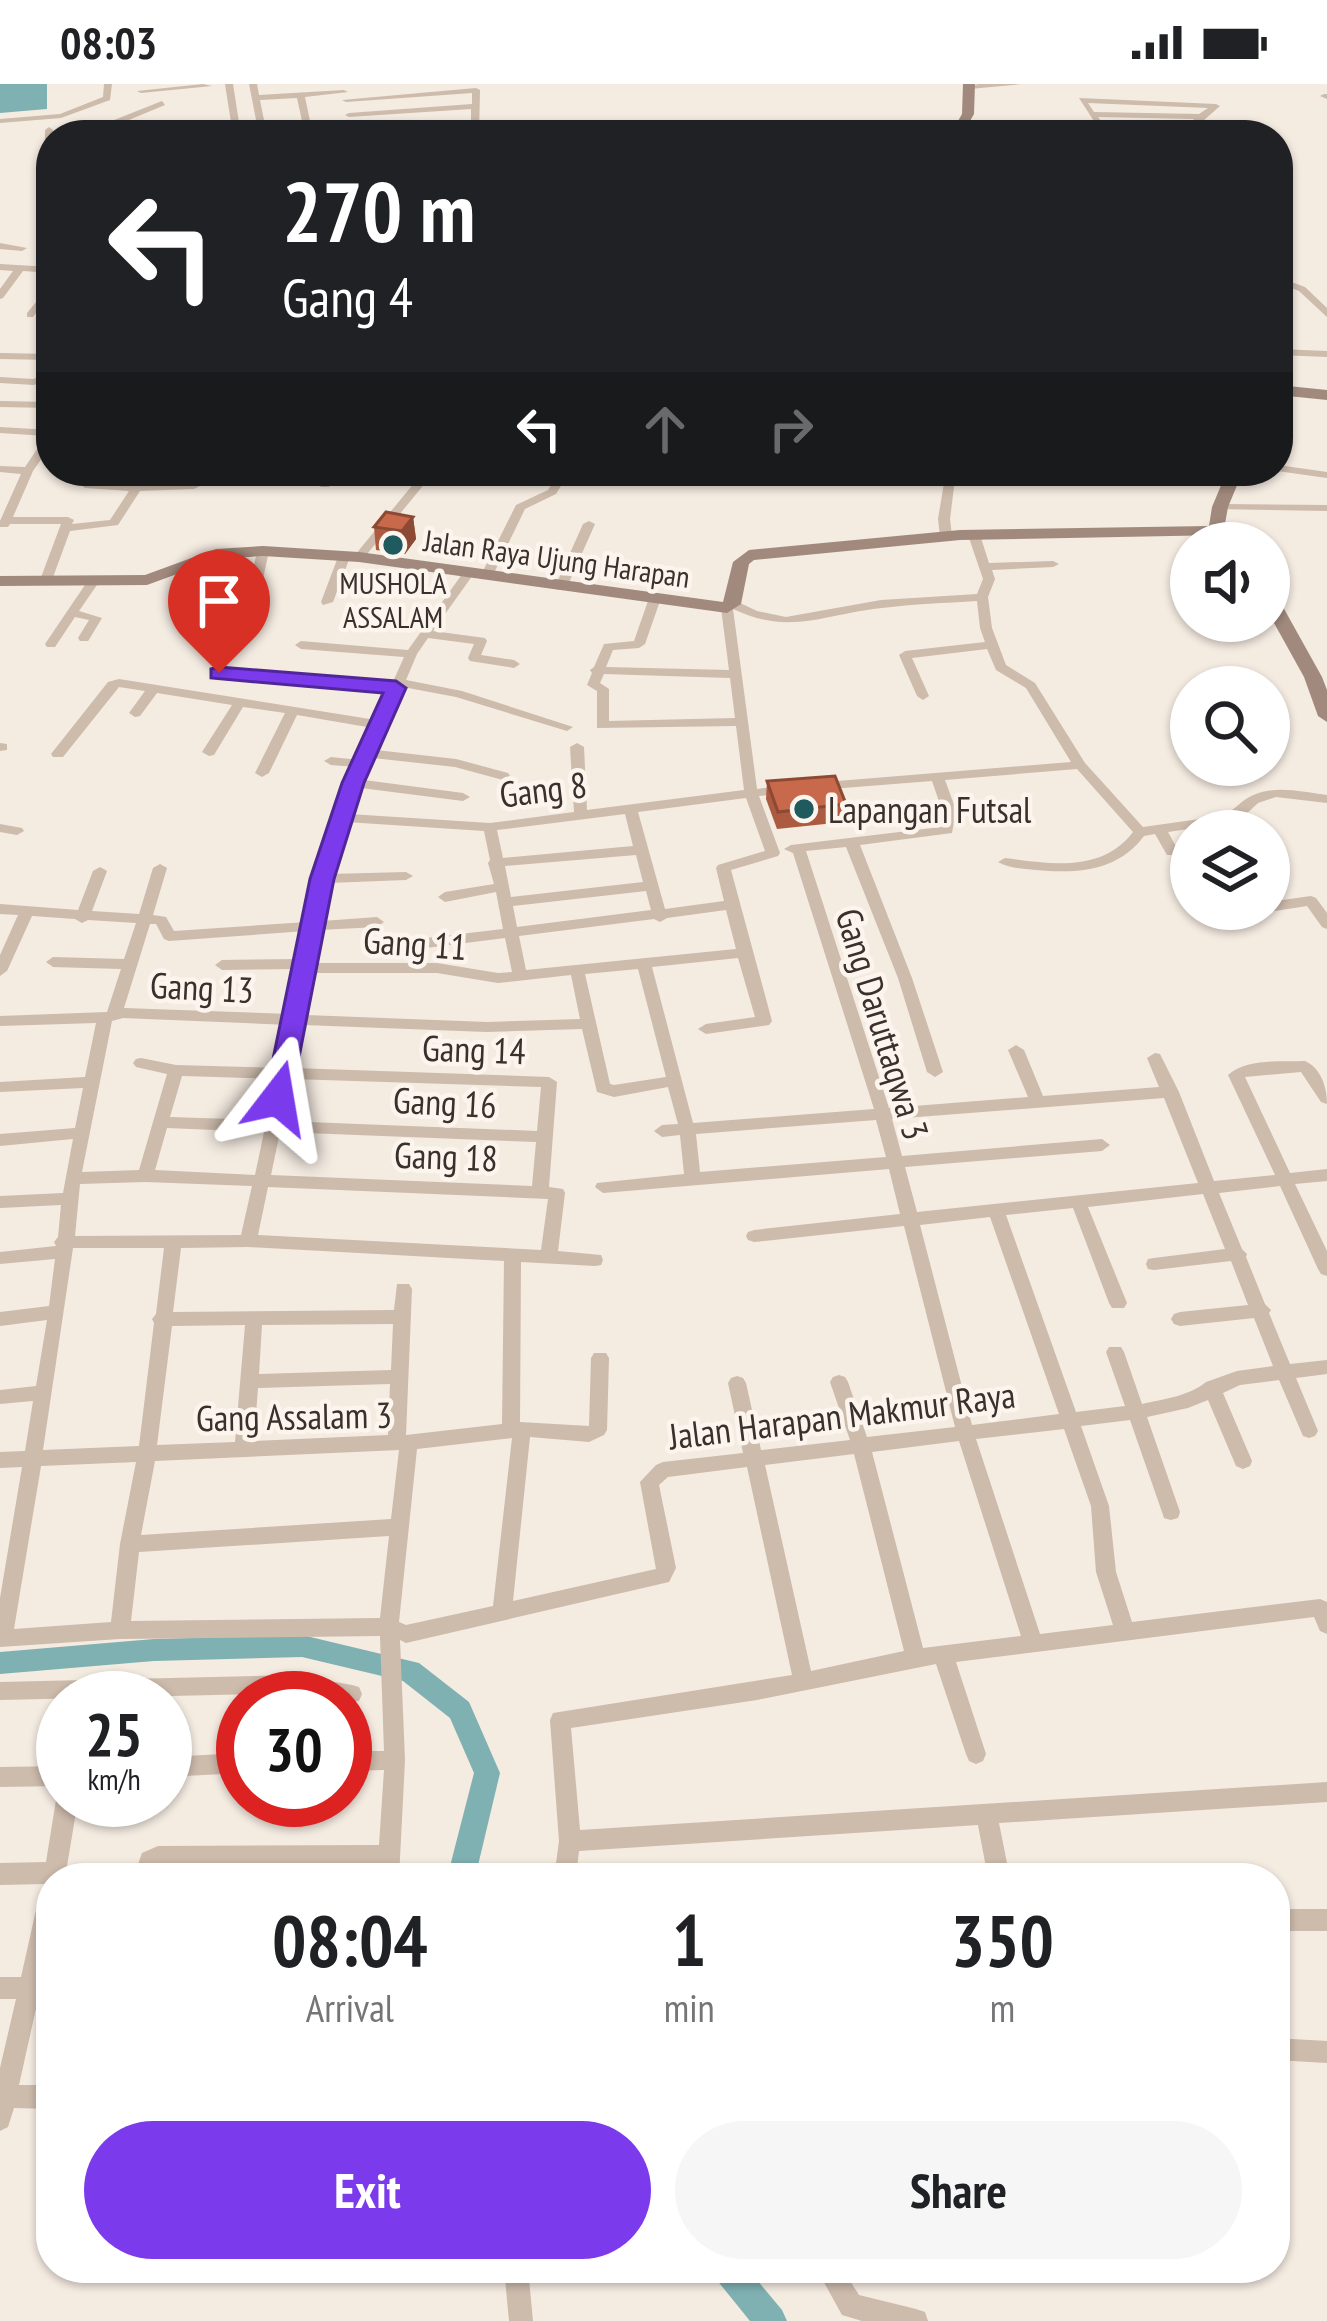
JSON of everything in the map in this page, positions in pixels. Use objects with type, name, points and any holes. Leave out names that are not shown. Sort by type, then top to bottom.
[{"type":"street","points":[[0,121],[59,116],[107,98],[108,84]]},
{"type":"street","points":[[229,84],[235,120]]},
{"type":"street","points":[[253,84],[259,120]]},
{"type":"street","points":[[965,120],[969,86],[1018,84]]},
{"type":"street","points":[[141,91],[207,85],[211,120]]},
{"type":"street","points":[[162,89],[163,120]]},
{"type":"street","points":[[255,98],[476,90],[476,120]]},
{"type":"street","points":[[344,92],[351,120]]},
{"type":"street","points":[[300,95],[308,120]]},
{"type":"street","points":[[1096,120],[1082,100],[1216,106],[1198,120]]},
{"type":"street","points":[[121,120],[162,103]]},
{"type":"street","points":[[86,106],[124,118]]},
{"type":"street","points":[[350,116],[476,106]]},
{"type":"street","points":[[1091,114],[1201,117]]},
{"type":"street","points":[[0,246],[22,248]]},
{"type":"street","points":[[0,267],[36,269]]},
{"type":"street","points":[[0,296],[20,268]]},
{"type":"street","points":[[1293,286],[1327,314]]},
{"type":"street","points":[[30,315],[36,307]]},
{"type":"street","points":[[1293,353],[1327,354]]},
{"type":"street","points":[[0,356],[36,357]]},
{"type":"street","points":[[0,380],[36,381]]},
{"type":"street","points":[[1293,394],[1327,397]]},
{"type":"street","points":[[0,404],[36,405]]},
{"type":"street","points":[[0,430],[36,434]]},
{"type":"street","points":[[3,526],[36,458]]},
{"type":"street","points":[[0,469],[28,471]]},
{"type":"street","points":[[1293,470],[1327,475]]},
{"type":"street","points":[[89,486],[194,486]]},
{"type":"street","points":[[327,602],[351,557],[412,486]]},
{"type":"street","points":[[248,1241],[297,1021],[322,879],[353,783],[425,634],[478,573],[520,507],[555,486]]},
{"type":"street","points":[[946,536],[949,486]]},
{"type":"street","points":[[1220,522],[1220,507],[1229,486]]},
{"type":"street","points":[[65,528],[114,523],[136,488]]},
{"type":"street","points":[[1220,507],[1327,508]]},
{"type":"street","points":[[3,526],[65,518],[46,580]]},
{"type":"street","points":[[561,587],[589,524]]},
{"type":"street","points":[[974,535],[988,567],[980,606],[1000,667],[1037,693],[1080,765],[1140,832]]},
{"type":"street","name":"Jalan Raya Ujung Harapan","points":[[0,581],[147,580],[216,554],[263,551],[351,557],[654,601],[730,606],[741,562],[749,556],[946,536],[1170,537]]},
{"type":"street","points":[[247,626],[263,551]]},
{"type":"street","points":[[988,567],[1054,564]]},
{"type":"street","points":[[51,644],[93,581]]},
{"type":"street","points":[[773,853],[751,792],[730,606],[786,621],[881,604],[982,597]]},
{"type":"street","points":[[654,601],[637,646],[608,647],[596,670],[593,685],[603,689],[602,725],[741,722]]},
{"type":"street","points":[[72,613],[96,617],[85,638]]},
{"type":"street","points":[[425,634],[481,641],[474,658],[514,664]]},
{"type":"street","points":[[1290,634],[1320,677],[1327,716]]},
{"type":"street","points":[[301,645],[412,654]]},
{"type":"street","points":[[923,696],[905,655],[992,645]]},
{"type":"street","points":[[596,670],[737,674]]},
{"type":"street","points":[[219,673],[443,690],[568,727]]},
{"type":"street","points":[[58,754],[112,685],[381,725]]},
{"type":"street","points":[[135,713],[154,688]]},
{"type":"street","points":[[209,752],[238,703]]},
{"type":"street","points":[[262,773],[292,712]]},
{"type":"street","points":[[577,747],[580,816]]},
{"type":"street","points":[[331,761],[456,763],[503,776]]},
{"type":"street","name":"Gang 8","points":[[340,818],[490,826],[751,792],[1080,765]]},
{"type":"street","points":[[706,1029],[764,1021],[723,868],[798,848],[947,830],[949,810],[937,775]]},
{"type":"street","points":[[353,783],[463,797]]},
{"type":"street","points":[[1244,810],[1267,795],[1327,800]]},
{"type":"street","points":[[630,809],[660,917]]},
{"type":"street","points":[[490,826],[520,975]]},
{"type":"street","points":[[0,828],[17,831]]},
{"type":"street","points":[[1140,832],[1170,830]]},
{"type":"street","points":[[1160,831],[1170,848]]},
{"type":"street","points":[[1005,862],[1066,868],[1111,860],[1131,848],[1140,832]]},
{"type":"street","points":[[852,843],[905,978],[935,1072]]},
{"type":"street","name":"Gang Daruttaqwa 3","points":[[798,848],[882,1111],[966,1435],[1032,1641]]},
{"type":"street","points":[[495,863],[638,850]]},
{"type":"street","points":[[2,1639],[58,1312],[62,1247],[90,1082],[160,868]]},
{"type":"street","points":[[82,918],[100,871]]},
{"type":"street","points":[[322,879],[406,876]]},
{"type":"street","points":[[445,897],[650,886]]},
{"type":"street","points":[[1290,904],[1311,901],[1327,924]]},
{"type":"street","points":[[418,944],[732,905]]},
{"type":"street","points":[[0,909],[164,921],[164,932],[170,936],[377,922]]},
{"type":"street","points":[[0,971],[7,938],[27,911]]},
{"type":"street","name":"Gang 11","points":[[222,965],[436,968],[490,978],[744,953]]},
{"type":"street","points":[[53,962],[129,964]]},
{"type":"street","points":[[644,963],[687,1129],[693,1179]]},
{"type":"street","points":[[577,970],[605,1091],[674,1081]]},
{"type":"street","name":"Gang 13","points":[[0,1021],[109,1017],[488,1027],[587,1024]]},
{"type":"street","points":[[1016,1050],[1036,1100]]},
{"type":"street","points":[[1155,1058],[1309,1431]]},
{"type":"street","points":[[141,1063],[176,1070],[286,1073]]},
{"type":"street","points":[[1327,1098],[1305,1066],[1244,1070],[1236,1076],[1327,1269]]},
{"type":"street","points":[[145,1176],[176,1070]]},
{"type":"street","name":"Gang 14","points":[[286,1073],[549,1082],[544,1137],[549,1257]]},
{"type":"street","points":[[0,1087],[90,1082]]},
{"type":"street","points":[[662,1131],[1171,1092]]},
{"type":"street","name":"Gang 16","points":[[159,1122],[544,1137]]},
{"type":"street","points":[[0,1140],[80,1133]]},
{"type":"street","points":[[603,1187],[1102,1145]]},
{"type":"street","points":[[754,1236],[1327,1175]]},
{"type":"street","name":"Gang 18","points":[[73,1178],[145,1176],[548,1193]]},
{"type":"street","points":[[0,1202],[69,1199]]},
{"type":"street","points":[[1078,1201],[1118,1303]]},
{"type":"street","points":[[995,1209],[1100,1506],[1106,1572],[1125,1630]]},
{"type":"street","points":[[0,1258],[62,1247],[248,1241],[595,1260]]},
{"type":"street","points":[[120,1630],[173,1244]]},
{"type":"street","points":[[1154,1264],[1239,1254]]},
{"type":"street","points":[[502,1611],[517,1430],[513,1256]]},
{"type":"street","points":[[403,1289],[403,1443],[517,1430],[589,1434],[598,1430],[599,1358]]},
{"type":"street","points":[[1180,1319],[1262,1310]]},
{"type":"street","points":[[0,1319],[58,1312]]},
{"type":"street","points":[[161,1319],[402,1317]]},
{"type":"street","points":[[244,1450],[254,1318]]},
{"type":"street","points":[[1115,1352],[1171,1512]]},
{"type":"street","name":"Jalan Harapan Makmur Raya","points":[[2,1639],[120,1630],[389,1628],[406,1634],[648,1583],[662,1576],[667,1568],[649,1482],[653,1474],[1138,1412],[1188,1401],[1212,1387],[1327,1367]]},
{"type":"street","points":[[251,1381],[400,1377]]},
{"type":"street","points":[[839,1382],[862,1448],[916,1658]]},
{"type":"street","points":[[737,1383],[804,1682]]},
{"type":"street","points":[[1212,1387],[1243,1461]]},
{"type":"street","points":[[0,1397],[45,1392]]},
{"type":"street","name":"Gang Assalam 3","points":[[0,1460],[403,1443],[389,1628],[395,1760],[389,1863]]},
{"type":"street","points":[[130,1544],[398,1527]]},
{"type":"street","points":[[567,1863],[571,1840],[560,1720],[1032,1641],[1320,1608],[1327,1624]]},
{"type":"street","points":[[943,1654],[976,1754]]},
{"type":"street","points":[[0,1691],[216,1686]]},
{"type":"street","points":[[372,1760],[395,1760]]},
{"type":"street","points":[[0,1777],[36,1776]]},
{"type":"street","points":[[571,1840],[1327,1792]]},
{"type":"street","points":[[987,1814],[996,1863]]},
{"type":"street","points":[[57,1863],[63,1827]]},
{"type":"street","points":[[149,1863],[158,1856],[305,1863]]},
{"type":"street","points":[[0,1874],[36,1879]]},
{"type":"street","points":[[1290,1920],[1327,1920]]},
{"type":"street","points":[[36,1958],[2,2106],[36,2099]]},
{"type":"street","points":[[0,1988],[29,1988]]},
{"type":"street","points":[[1290,2050],[1327,2052]]},
{"type":"street","points":[[517,2283],[520,2321]]},
{"type":"street","points":[[837,2283],[851,2306],[916,2321]]},
{"type":"water","points":[[0,84],[47,84],[47,109],[0,113]]},
{"type":"building","points":[[386,512],[413,517],[402,531],[374,527]]},
{"type":"building","points":[[835,776],[846,804],[778,812],[767,781]]},
{"type":"waterway","points":[[0,1663],[154,1650],[302,1646],[410,1671],[460,1710],[487,1773],[465,1863]]},
{"type":"waterway","points":[[739,2283],[771,2321]]},
{"type":"place","name":"MUSHOLA ASSALAM","points":[[393,545]]},
{"type":"place","name":"Lapangan Futsal","points":[[804,809]]},
{"type":"route","points":[[219,673],[396,688],[353,783],[322,879],[278,1098]]}]
